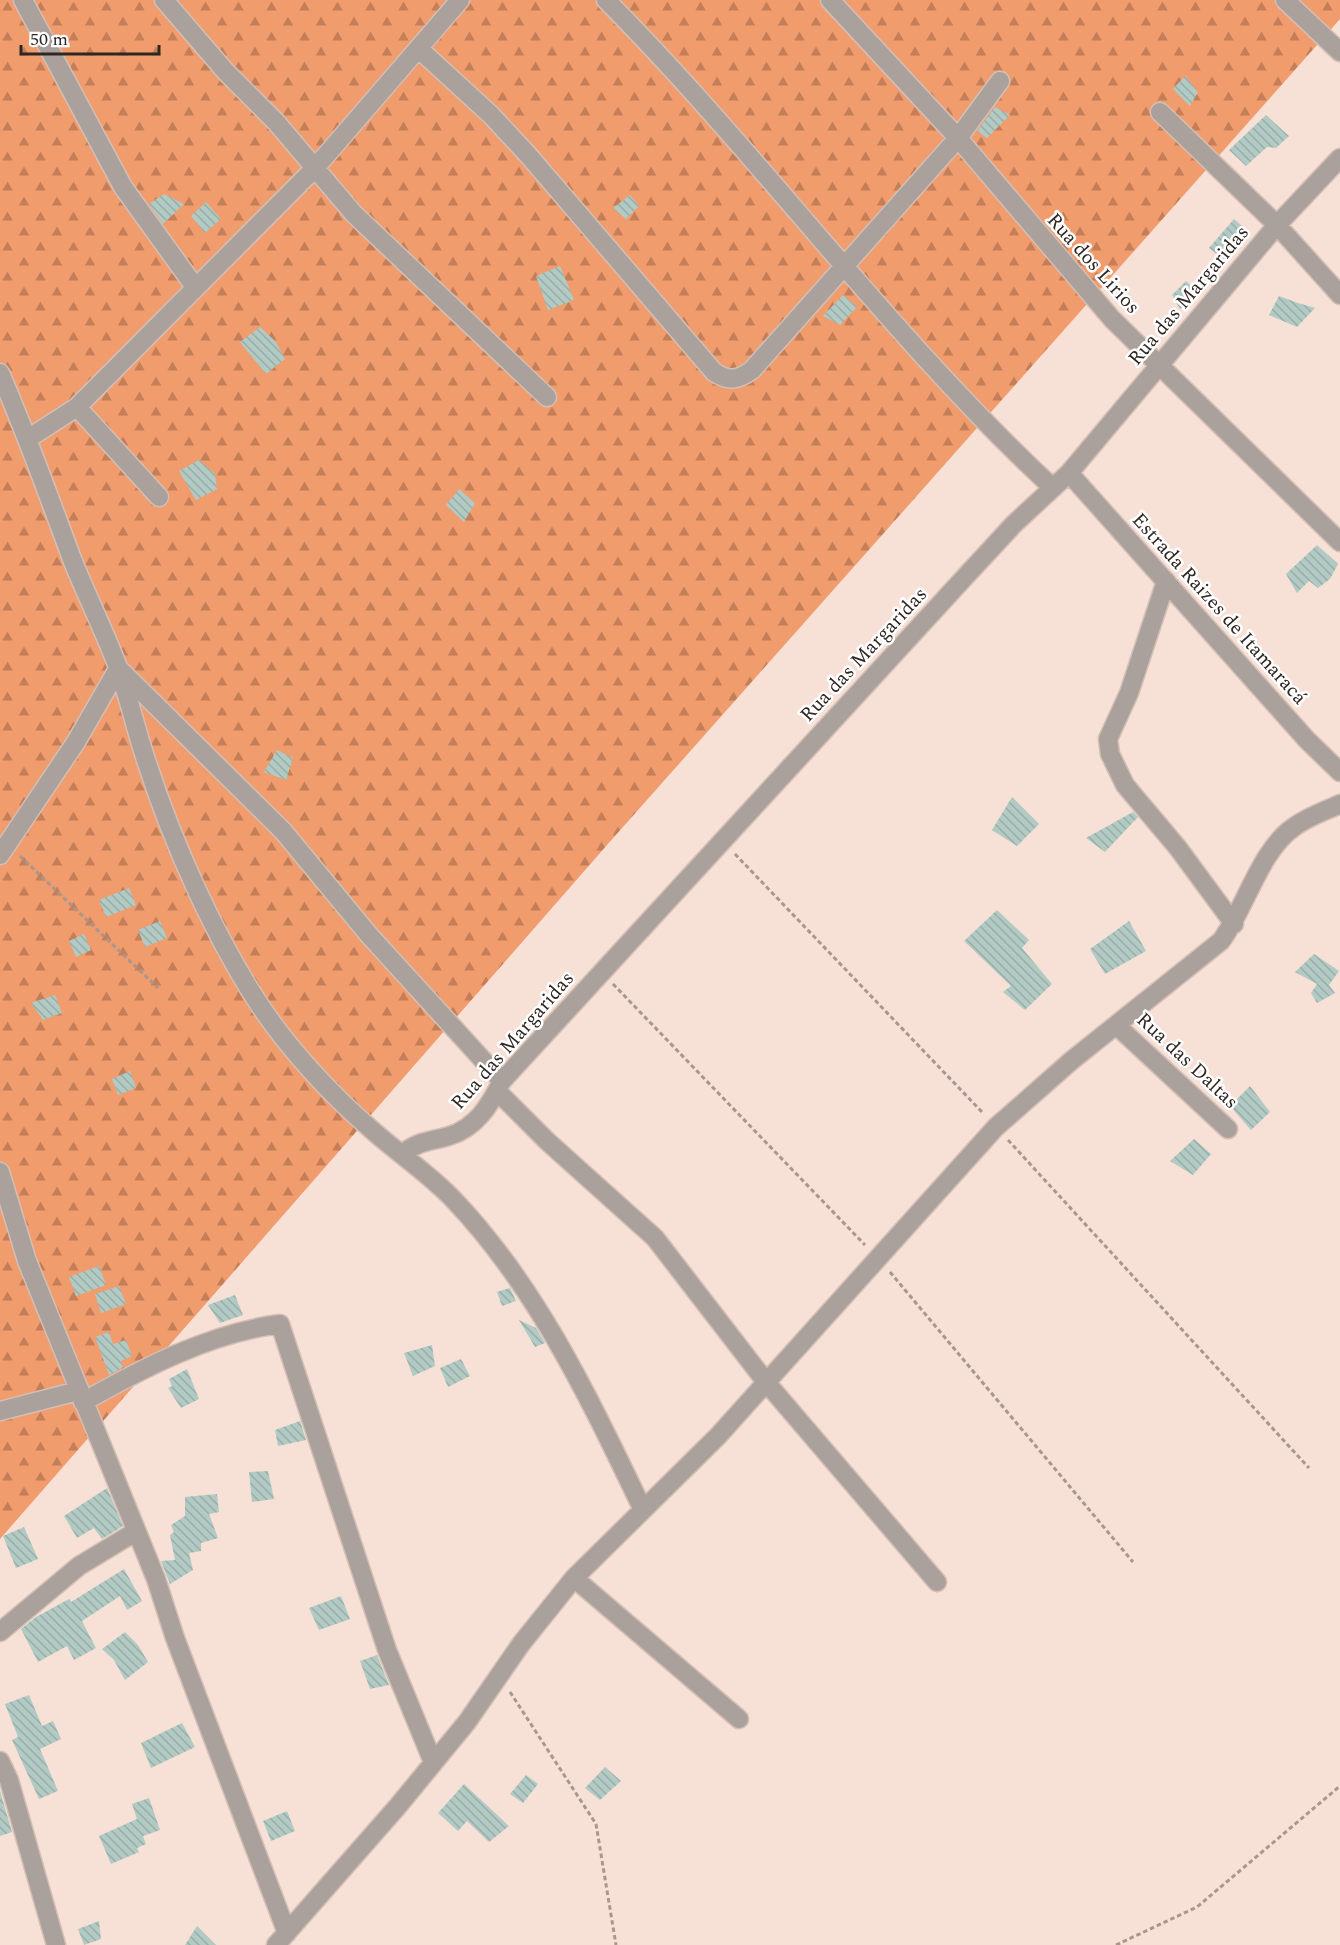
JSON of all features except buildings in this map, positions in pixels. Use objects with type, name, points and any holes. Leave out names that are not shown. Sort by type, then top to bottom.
[{"type":"street","points":[[23,0],[123,187],[195,287]]},
{"type":"street","points":[[164,0],[226,72],[276,122],[354,214],[547,397]]},
{"type":"street","points":[[28,438],[77,407],[315,168],[460,0]]},
{"type":"street","points":[[606,0],[676,71],[897,329],[992,432],[1053,488]]},
{"type":"street","name":"Rua dos Lirios","points":[[830,0],[958,138],[1112,319],[1340,542]]},
{"type":"street","points":[[1285,0],[1340,52]]},
{"type":"street","points":[[419,49],[491,115],[530,156],[714,372],[723,378],[739,379],[752,370],[958,138],[1000,81]]},
{"type":"street","points":[[1160,112],[1277,225],[1340,294]]},
{"type":"street","name":"Rua das Margaridas","points":[[402,1154],[420,1142],[450,1136],[475,1122],[499,1086],[721,839],[1014,524],[1069,473],[1277,225],[1340,158]]},
{"type":"street","points":[[0,373],[28,438],[73,562],[118,669],[149,769],[209,914],[234,962],[271,1022],[355,1115],[426,1173],[481,1230],[534,1301],[602,1427],[643,1510]]},
{"type":"street","points":[[77,407],[159,497]]},
{"type":"street","name":"Estrada Raizes de Itamaracá","points":[[1069,473],[1307,740],[1340,772]]},
{"type":"street","points":[[1166,581],[1129,693],[1108,739],[1110,754],[1125,785],[1178,848],[1234,924]]},
{"type":"street","points":[[4,849],[76,742],[118,669]]},
{"type":"street","points":[[118,669],[283,831],[369,935],[547,1141],[642,1224],[766,1382],[937,1582]]},
{"type":"street","points":[[0,1172],[27,1261],[156,1579],[282,1939],[467,1722],[499,1675],[574,1578],[718,1436],[996,1127],[1071,1061],[1211,952],[1234,924],[1278,841],[1294,826],[1340,804]]},
{"type":"street","name":"Rua das Daltas","points":[[1116,1025],[1228,1129]]},
{"type":"street","points":[[0,1411],[81,1397],[145,1367],[261,1326],[280,1324],[387,1650],[434,1762]]},
{"type":"street","points":[[0,1632],[79,1566],[135,1532]]},
{"type":"street","points":[[574,1578],[739,1719]]},
{"type":"street","points":[[0,1761],[9,1780],[56,1945]]},
{"type":"path","points":[[721,839],[996,1127],[1309,1468]]},
{"type":"path","points":[[4,849],[158,988]]},
{"type":"path","points":[[601,972],[879,1258],[1133,1562]]},
{"type":"path","points":[[499,1675],[596,1824],[616,1945]]},
{"type":"path","points":[[1116,1945],[1197,1908],[1340,1786]]},
{"type":"green space","points":[[0,0],[1340,0],[1340,19],[607,845],[0,1539]]}]
